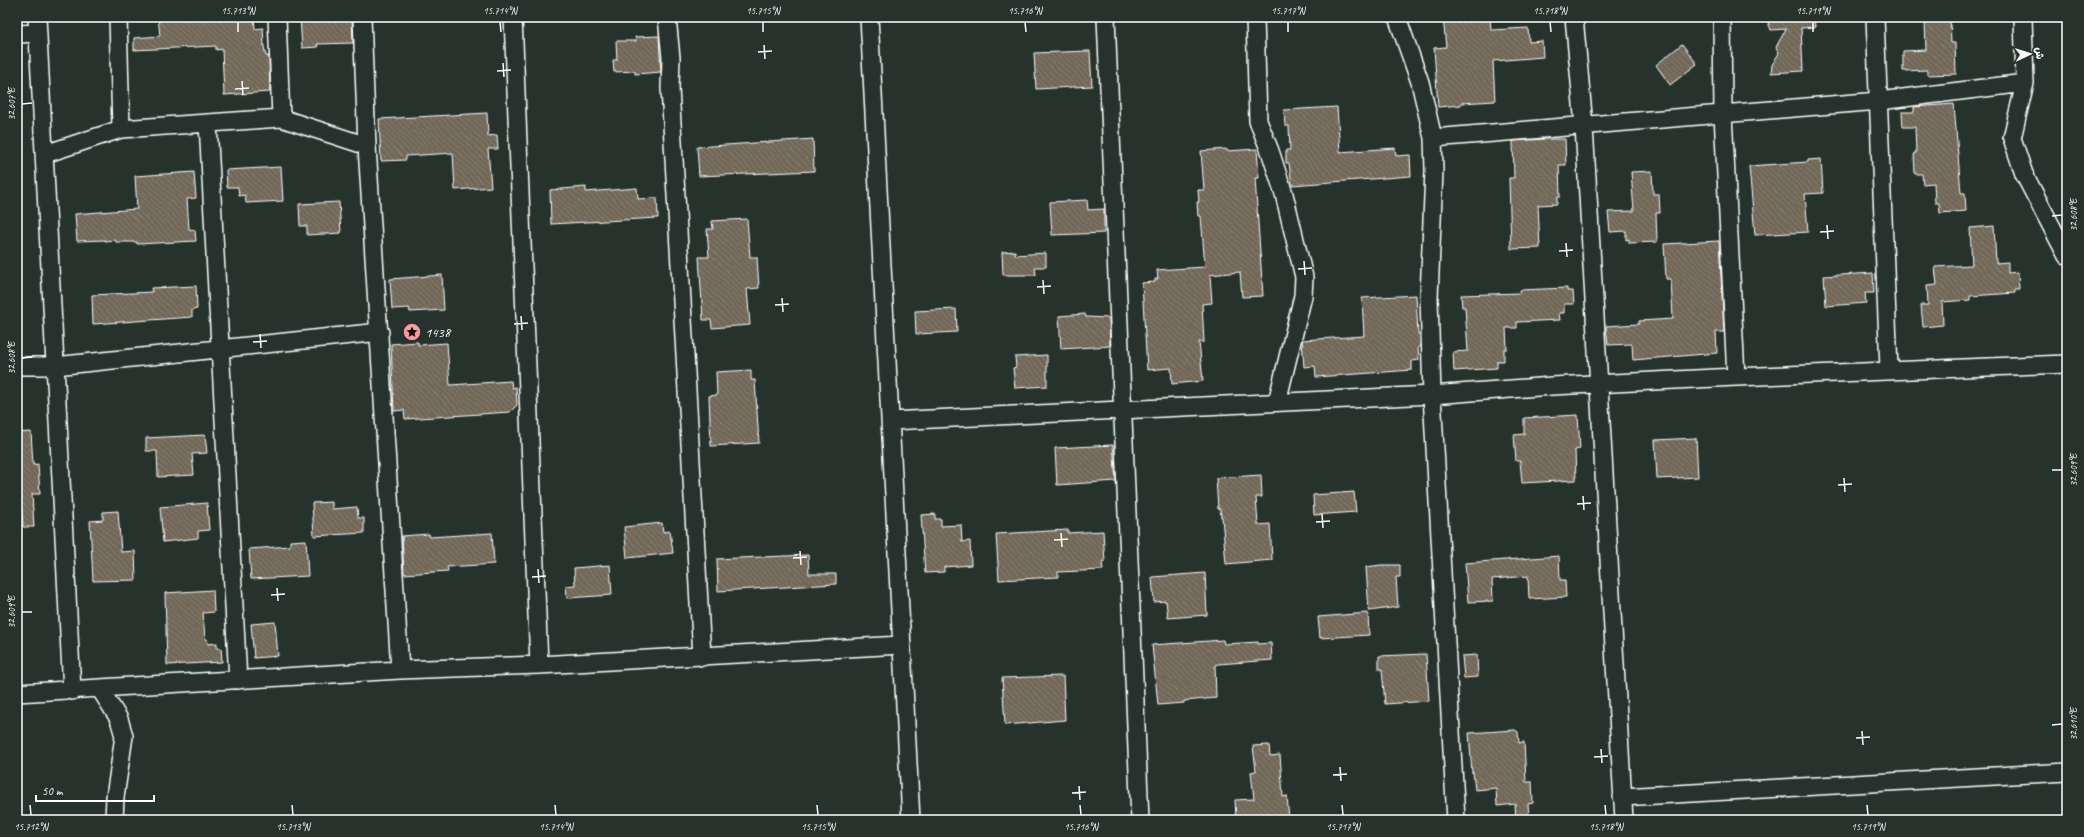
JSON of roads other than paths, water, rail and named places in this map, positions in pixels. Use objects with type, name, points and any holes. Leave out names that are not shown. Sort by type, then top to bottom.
[{"type":"street","points":[[118,17],[120,129]]},
{"type":"street","points":[[277,17],[281,118]]},
{"type":"street","points":[[362,17],[367,146],[380,332],[400,670]]},
{"type":"street","points":[[514,17],[539,665]]},
{"type":"street","points":[[667,17],[671,58],[670,88],[702,657]]},
{"type":"street","points":[[868,17],[911,820]]},
{"type":"street","points":[[1106,17],[1140,820]]},
{"type":"street","points":[[1255,17],[1258,121],[1270,151],[1284,194],[1304,277],[1303,296],[1277,402]]},
{"type":"street","points":[[1397,17],[1420,82],[1433,138],[1434,170],[1429,298],[1432,395],[1456,820]]},
{"type":"street","points":[[1574,17],[1584,126],[1624,820]]},
{"type":"street","points":[[1722,17],[1723,114],[1736,377]]},
{"type":"street","points":[[1875,17],[1889,369]]},
{"type":"street","points":[[2023,17],[2025,83],[2012,138],[2024,174],[2067,256]]},
{"type":"street","points":[[17,34],[38,25],[72,691]]},
{"type":"street","points":[[1433,138],[1879,101],[2025,83]]},
{"type":"street","points":[[45,154],[120,129],[281,118],[367,146]]},
{"type":"street","points":[[208,123],[238,680]]},
{"type":"street","points":[[17,366],[55,366],[380,332]]},
{"type":"street","points":[[890,421],[1432,395],[1598,384],[1889,369],[2067,364]]},
{"type":"street","points":[[17,694],[400,670],[702,657],[901,645]]},
{"type":"street","points":[[100,689],[119,719],[124,736],[115,797],[114,820]]},
{"type":"street","points":[[1622,797],[2067,772]]},
{"type":"place","name":"1438","points":[[412,332]]}]
